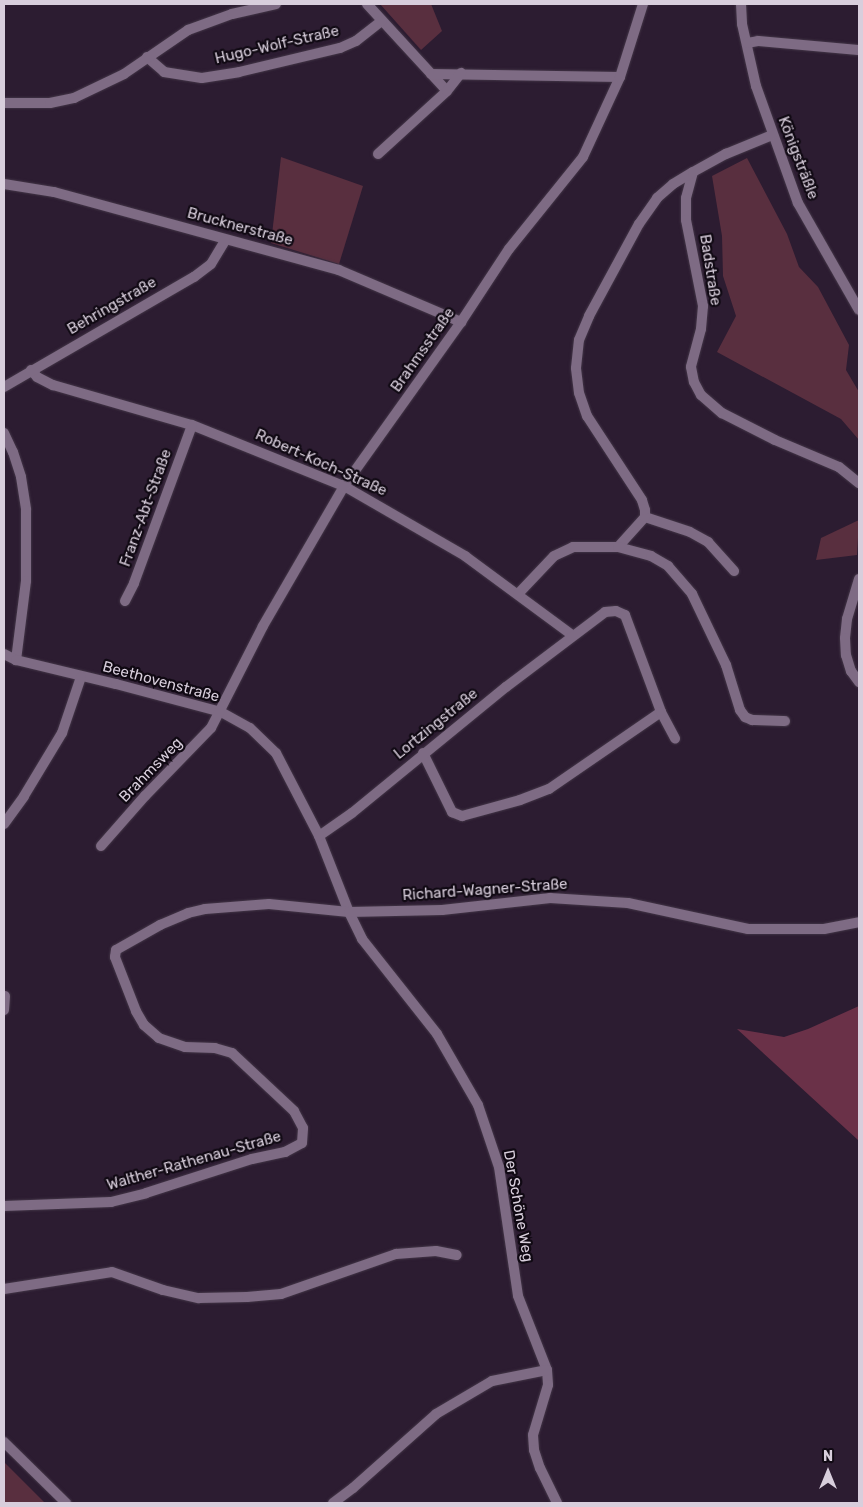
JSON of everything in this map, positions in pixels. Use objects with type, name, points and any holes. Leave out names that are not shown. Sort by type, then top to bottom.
[{"type":"street","points":[[4,103],[50,103],[74,98],[116,78],[170,41],[207,22],[276,4]]},
{"type":"street","points":[[367,4],[446,91]]},
{"type":"street","name":"Brahmsstraße","points":[[221,712],[264,626],[344,486],[461,322],[509,249],[583,157],[620,77],[643,4]]},
{"type":"street","name":"Königsträßle","points":[[741,4],[756,86],[798,203],[859,310]]},
{"type":"street","name":"Hugo-Wolf-Straße","points":[[148,57],[164,72],[202,78],[239,72],[340,48],[356,41],[382,21]]},
{"type":"street","points":[[747,43],[758,41],[859,50]]},
{"type":"street","points":[[378,154],[446,91],[461,73]]},
{"type":"street","points":[[431,74],[620,77]]},
{"type":"street","points":[[645,517],[642,500],[587,416],[579,393],[576,357],[579,340],[589,316],[639,224],[657,198],[673,184],[693,172],[726,154],[772,135]]},
{"type":"street","name":"Badstraße","points":[[693,172],[686,198],[686,220],[703,306],[701,329],[692,366],[694,382],[701,395],[722,414],[774,440],[839,467],[859,483]]},
{"type":"street","name":"Brucknerstraße","points":[[4,184],[54,192],[225,241],[282,253],[339,270],[461,322]]},
{"type":"street","name":"Behringstraße","points":[[4,387],[194,277],[212,264],[225,241]]},
{"type":"street","name":"Robert-Koch-Straße","points":[[31,370],[37,377],[53,385],[192,425],[344,486],[454,549],[572,635]]},
{"type":"street","name":"Franz-Abt-Straße","points":[[125,601],[134,583],[192,425]]},
{"type":"street","points":[[4,433],[13,452],[21,477],[26,510],[26,581],[16,660]]},
{"type":"street","points":[[618,547],[645,517]]},
{"type":"street","points":[[645,517],[690,532],[708,542],[734,571]]},
{"type":"street","points":[[518,594],[554,556],[573,547],[618,547],[651,556],[668,566],[692,594],[726,665],[740,710],[745,717],[752,720],[785,721]]},
{"type":"street","points":[[859,579],[847,620],[845,638],[846,656],[859,682]]},
{"type":"street","name":"Lortzingstraße","points":[[319,836],[352,813],[423,753],[572,635],[605,612],[616,611],[625,615],[661,712]]},
{"type":"street","name":"Beethovenstraße","points":[[4,654],[16,660],[221,712],[250,728],[276,753],[319,836],[349,912]]},
{"type":"street","points":[[4,824],[24,796],[62,733],[81,677]]},
{"type":"street","name":"Brahmsweg","points":[[101,846],[145,796],[211,728],[221,712]]},
{"type":"street","points":[[423,753],[452,812],[462,816],[527,798],[549,789],[661,712],[675,738]]},
{"type":"street","name":"Richard-Wagner-Straße","points":[[118,948],[160,924],[205,909],[269,904],[349,912],[442,910],[550,898],[628,903],[748,929],[824,929],[859,922]]},
{"type":"street","name":"Der Schöne Weg","points":[[349,912],[362,939],[437,1034],[478,1105],[499,1167],[518,1296],[547,1370],[548,1385],[534,1435],[534,1450],[540,1468],[557,1503]]},
{"type":"street","name":"Walther-Rathenau-Straße","points":[[4,1206],[111,1202],[146,1193],[252,1159],[285,1152],[302,1143],[302,1128],[294,1110],[232,1053],[215,1048],[185,1047],[159,1038],[144,1024],[136,1011],[115,957],[118,948]]},
{"type":"street","points":[[4,1010],[5,996]]},
{"type":"street","points":[[4,1289],[112,1272],[163,1290],[200,1298],[247,1297],[281,1294],[396,1254],[436,1251],[457,1255]]},
{"type":"street","points":[[333,1503],[353,1488],[436,1414],[492,1381],[547,1370]]},
{"type":"street","points":[[4,1442],[66,1503]]},
{"type":"shaded area","points":[[380,4],[431,4],[442,31],[421,50]]},
{"type":"shaded area","points":[[281,157],[363,186],[339,264],[271,243]]},
{"type":"shaded area","points":[[747,158],[787,234],[799,267],[818,287],[849,345],[846,370],[859,392],[859,440],[841,419],[717,352],[736,316],[723,276],[722,236],[712,176]]},
{"type":"shaded area","points":[[859,520],[857,555],[816,560],[821,538]]},
{"type":"shaded area","points":[[859,1006],[858,1140],[737,1029],[784,1037],[808,1029]]},
{"type":"shaded area","points":[[4,1462],[45,1503],[4,1503]]}]
